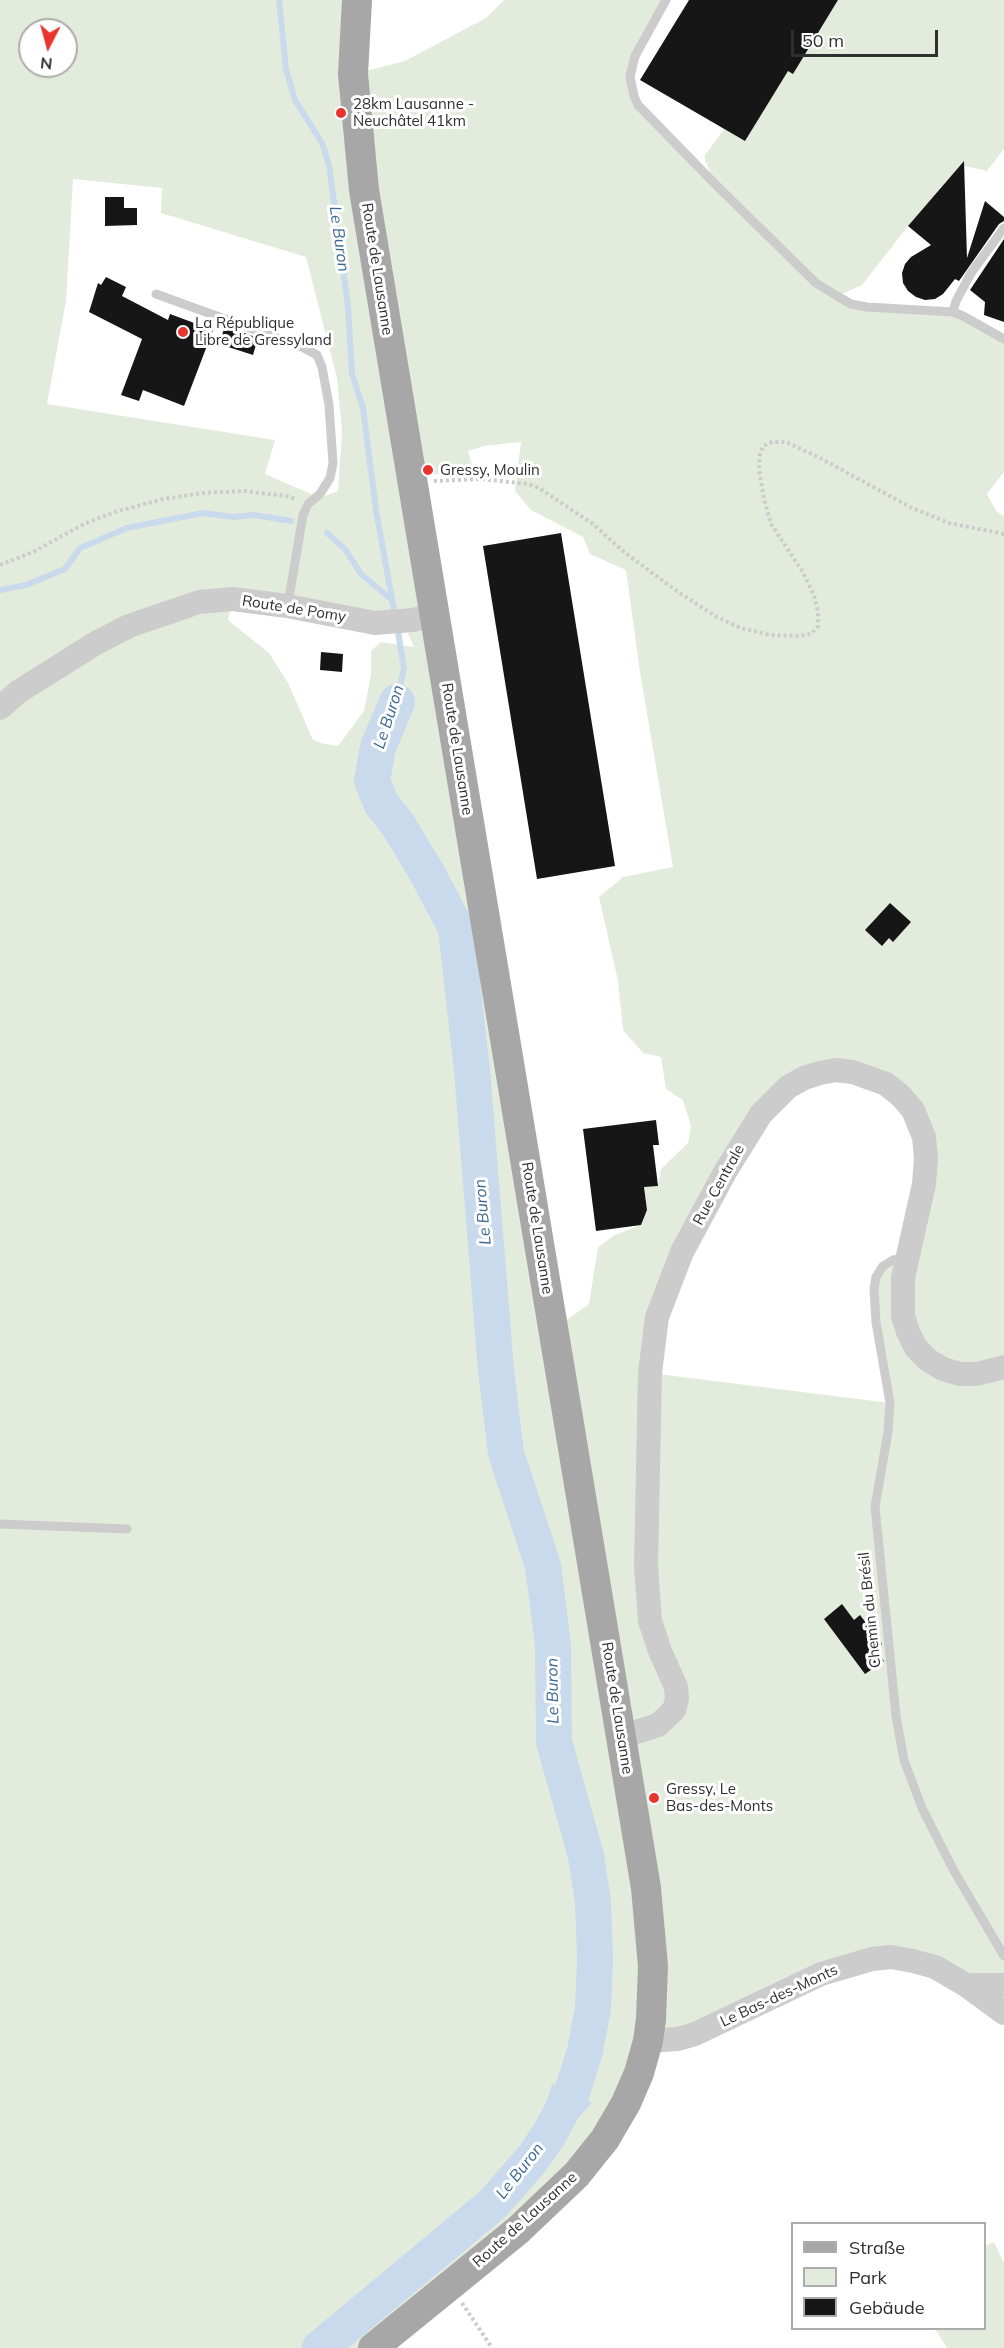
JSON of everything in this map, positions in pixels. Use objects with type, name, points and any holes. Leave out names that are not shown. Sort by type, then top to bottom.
[{"type":"main road","name":"Route de Lausanne","points":[[357,0],[353,74],[358,142],[412,482],[424,618],[621,1737],[646,1888],[653,1995],[648,2041],[639,2073],[616,2122],[592,2157],[540,2210],[373,2348]]},
{"type":"street","name":"Route de Pomy","points":[[0,708],[18,692],[96,643],[129,626],[199,602],[233,599],[287,606],[375,623],[424,618]]},
{"type":"street","name":"Rue Centrale","points":[[621,1737],[658,1725],[674,1710],[677,1699],[676,1687],[650,1621],[645,1566],[650,1373],[657,1317],[682,1252],[724,1172],[761,1114],[788,1087],[804,1078],[820,1073],[836,1070],[853,1072],[886,1084],[913,1110],[924,1137],[926,1158],[921,1198],[907,1257],[902,1298],[903,1316],[908,1332],[916,1348],[928,1360],[943,1369],[960,1374],[977,1374],[1004,1367]]},
{"type":"street","name":"Le Bas-des-Monts","points":[[648,2041],[678,2039],[694,2034],[821,1974],[872,1959],[891,1957],[914,1960],[935,1967],[966,1985],[1004,2013]]},
{"type":"street","points":[[966,1985],[1004,1985]]},
{"type":"lane","points":[[666,0],[641,43],[632,66],[631,86],[638,105],[716,185],[816,283],[851,303],[886,309],[953,312],[1004,339]]},
{"type":"lane","points":[[953,312],[962,288],[971,273],[1004,228]]},
{"type":"lane","points":[[156,294],[302,347],[317,355],[322,367],[329,405],[333,463],[330,478],[320,494],[308,504],[303,515],[287,606]]},
{"type":"lane","name":"Chemin du Brésil","points":[[907,1257],[893,1260],[883,1266],[876,1277],[874,1289],[876,1322],[890,1403],[888,1432],[876,1507],[896,1716],[904,1760],[922,1808],[944,1853],[1004,1956]]},
{"type":"lane","points":[[0,1524],[127,1529]]},
{"type":"path","points":[[412,482],[482,479],[520,483],[539,488],[593,524],[624,552],[678,592],[717,617],[741,628],[770,635],[811,634],[818,626],[814,595],[802,571],[776,534],[764,499],[759,470],[760,454],[763,446],[772,442],[786,442],[910,507],[949,523],[1004,534]]},
{"type":"path","points":[[0,565],[33,552],[84,524],[115,512],[163,499],[203,493],[245,491],[286,496],[308,504]]},
{"type":"path","points":[[450,2285],[492,2348]]},
{"type":"green space","points":[[0,0],[357,0],[354,74],[405,61],[486,18],[504,0],[666,0],[635,56],[634,96],[715,183],[705,155],[725,128],[788,71],[793,74],[838,0],[1004,0],[1004,149],[987,171],[960,165],[862,285],[838,296],[851,303],[953,312],[1004,339],[1004,472],[987,494],[997,512],[1004,516],[1004,1985],[891,1957],[664,2041],[616,2122],[373,2348],[0,2348]],"holes":[[[73,179],[162,188],[161,213],[306,257],[337,378],[342,431],[338,491],[320,498],[265,474],[275,440],[47,404],[66,301]],[[521,442],[515,491],[531,510],[583,537],[590,554],[626,570],[640,672],[673,867],[623,877],[599,897],[618,981],[623,1030],[643,1053],[661,1057],[666,1089],[683,1100],[691,1126],[688,1143],[661,1169],[658,1186],[644,1187],[647,1210],[641,1225],[615,1235],[598,1247],[589,1304],[554,1329],[412,473],[475,476],[468,451],[484,446]],[[233,599],[403,622],[414,647],[381,642],[371,651],[371,675],[364,711],[338,746],[325,744],[313,740],[288,683],[269,653],[228,620]],[[836,1070],[913,1110],[921,1198],[907,1257],[883,1266],[874,1300],[890,1403],[650,1373],[653,1338],[761,1114]]]},
{"type":"green space","points":[[994,2242],[1004,2263],[1004,2348],[947,2348],[936,2330],[986,2330],[986,2246]]},
{"type":"water","points":[[552,2084],[573,2089],[592,2103],[558,2139],[540,2124]]},
{"type":"building","points":[[689,0],[838,0],[793,74],[788,71],[745,141],[640,80]]},
{"type":"building","points":[[964,161],[967,258],[985,201],[1004,217],[1004,221],[999,224],[959,281],[955,279],[943,294],[935,299],[925,300],[908,291],[903,283],[902,273],[911,257],[931,245],[908,226]]},
{"type":"building","points":[[105,197],[124,197],[124,208],[137,208],[137,225],[105,226]]},
{"type":"building","points":[[1004,239],[1004,322],[984,315],[985,302],[970,290]]},
{"type":"building","points":[[106,277],[126,287],[122,296],[168,320],[170,314],[213,330],[184,406],[143,390],[139,401],[121,395],[142,339],[89,312],[98,283],[101,285]]},
{"type":"building","points":[[225,326],[258,338],[253,355],[219,344]]},
{"type":"building","points":[[561,533],[615,866],[537,879],[483,546]]},
{"type":"building","points":[[321,652],[343,654],[342,672],[320,670]]},
{"type":"building","points":[[890,903],[911,922],[893,942],[889,938],[882,946],[865,930]]},
{"type":"building","points":[[656,1120],[659,1145],[653,1145],[658,1186],[644,1187],[647,1210],[641,1225],[596,1231],[583,1129]]},
{"type":"building","points":[[842,1604],[854,1620],[860,1615],[882,1644],[875,1650],[884,1661],[865,1674],[824,1619]]},
{"type":"waterway","name":"Le Buron","points":[[279,0],[286,69],[295,100],[322,143],[329,165],[348,306],[352,374],[363,408],[376,510],[395,616]]},
{"type":"waterway","points":[[0,590],[26,585],[65,569],[80,548],[127,528],[203,513],[233,517],[254,515],[291,521]]},
{"type":"waterway","points":[[327,533],[345,549],[361,574],[392,600]]},
{"type":"waterway","name":"Le Buron","points":[[397,626],[404,668],[397,702]]},
{"type":"waterway","name":"Le Buron","points":[[320,2348],[494,2203],[533,2158],[550,2133],[573,2089],[585,2051],[593,2009],[595,1958],[593,1902],[586,1856],[554,1742],[553,1645],[543,1566],[506,1453],[496,1370],[472,1070],[456,928],[426,871],[398,825],[381,803],[372,781],[378,747],[397,702]]},
{"type":"place","name":"28km Lausanne - Neuchâtel 41km","points":[[341,113]]},
{"type":"place","name":"La République Libre de Gressyland","points":[[183,332]]},
{"type":"place","name":"Gressy, Moulin","points":[[428,470]]},
{"type":"place","name":"Gressy, Le Bas-des-Monts","points":[[654,1798]]}]
